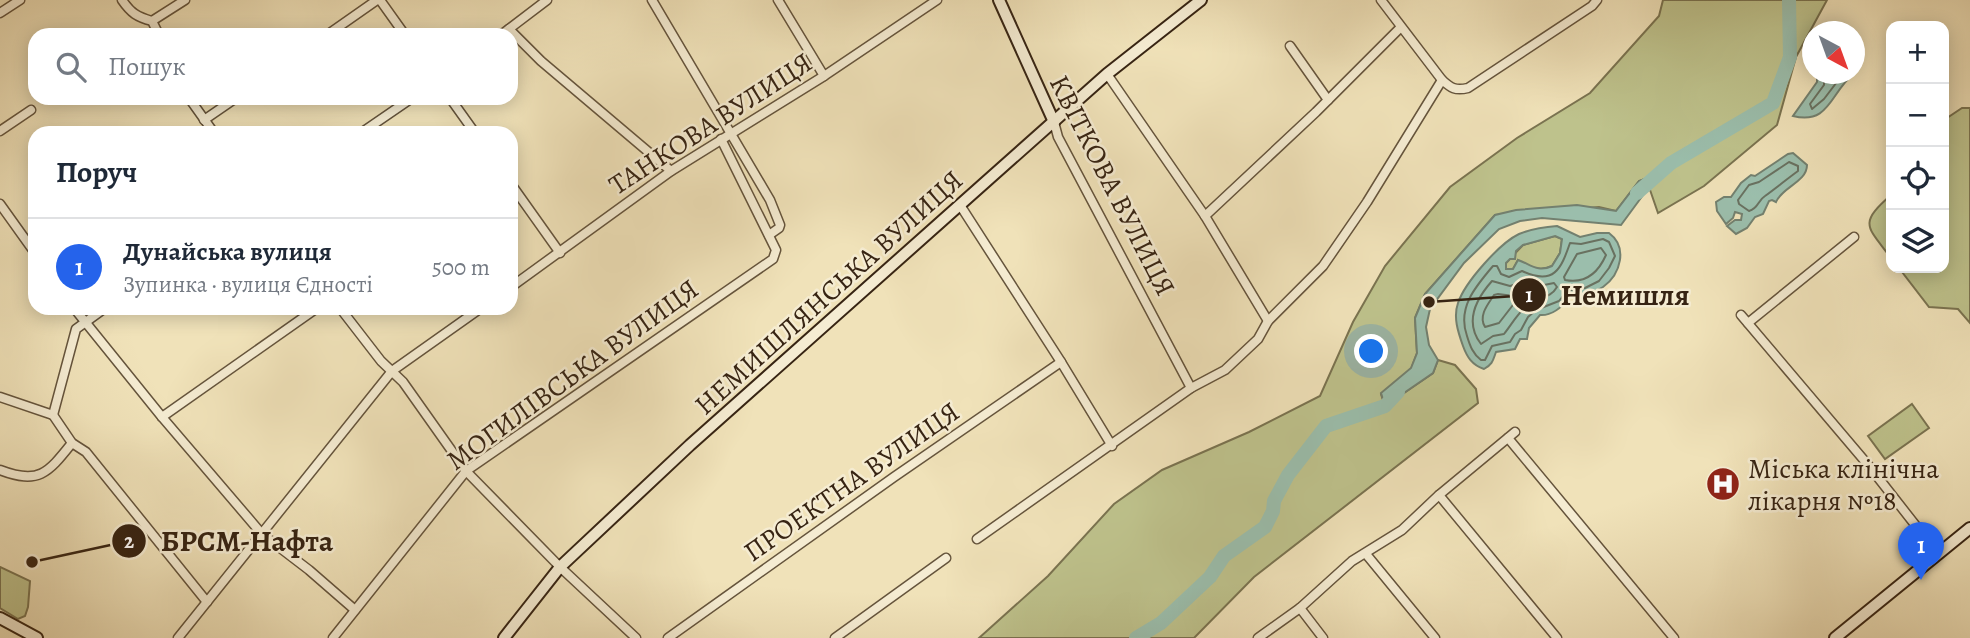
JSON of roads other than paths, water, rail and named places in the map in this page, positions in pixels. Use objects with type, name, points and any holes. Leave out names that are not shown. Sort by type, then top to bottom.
[{"type":"street","points":[[0,13],[20,0]]},
{"type":"street","points":[[122,0],[130,11],[138,17],[152,21],[156,28]]},
{"type":"street","points":[[152,21],[185,0]]},
{"type":"street","points":[[337,28],[378,0],[400,28]]},
{"type":"street","points":[[510,28],[547,0]]},
{"type":"street","points":[[652,0],[777,214],[779,228],[769,234],[721,139]]},
{"type":"street","points":[[778,0],[824,76]]},
{"type":"street","name":"ТАНКОВА ВУЛИЦЯ","points":[[518,282],[671,171],[824,76],[937,0]]},
{"type":"street","name":"КВІТКОВА ВУЛИЦЯ","points":[[999,0],[1055,122],[1058,137],[1191,388]]},
{"type":"street","name":"НЕМИШЛЯНСЬКА ВУЛИЦЯ","points":[[504,638],[560,566],[690,445],[1107,74],[1201,0]]},
{"type":"street","points":[[1381,0],[1442,80],[1454,90],[1468,88],[1592,6],[1597,0]]},
{"type":"street","points":[[1205,216],[1328,100],[1400,27]]},
{"type":"street","points":[[518,38],[541,61],[671,171]]},
{"type":"street","points":[[1290,46],[1328,100]]},
{"type":"street","points":[[1107,74],[1205,216],[1268,321]]},
{"type":"street","points":[[977,538],[1112,446],[1191,388],[1226,370],[1258,339],[1268,321],[1322,265],[1367,202],[1442,80]]},
{"type":"street","points":[[194,105],[209,126]]},
{"type":"street","points":[[204,120],[226,105]]},
{"type":"street","points":[[371,126],[402,105]]},
{"type":"street","points":[[455,105],[470,126]]},
{"type":"street","points":[[0,131],[31,110]]},
{"type":"street","points":[[518,194],[560,253]]},
{"type":"street","points":[[0,204],[28,243]]},
{"type":"street","points":[[960,205],[1112,446]]},
{"type":"street","name":"МОГИЛІВСЬКА ВУЛИЦЯ","points":[[333,638],[466,471],[773,259],[776,250],[769,234]]},
{"type":"street","points":[[1748,323],[1854,237]]},
{"type":"street","points":[[1741,314],[1869,466],[1938,554]]},
{"type":"street","points":[[80,315],[262,534],[355,610]]},
{"type":"street","points":[[53,415],[76,329],[96,315]]},
{"type":"street","points":[[162,417],[307,315]]},
{"type":"street","points":[[346,315],[382,361],[403,382],[466,471],[636,638]]},
{"type":"street","points":[[178,638],[392,371],[471,315]]},
{"type":"street","name":"ПРОЕКТНА ВУЛИЦЯ","points":[[668,638],[1061,362]]},
{"type":"street","points":[[0,397],[53,415],[72,443],[86,452],[207,602]]},
{"type":"street","points":[[1258,638],[1300,608],[1352,561],[1402,530],[1511,435],[1674,638]]},
{"type":"street","points":[[0,470],[27,478],[45,472],[55,465],[72,443]]},
{"type":"street","points":[[1439,495],[1557,638]]},
{"type":"street","points":[[1835,638],[1970,528]]},
{"type":"street","points":[[1366,554],[1435,638]]},
{"type":"street","points":[[835,638],[946,558]]},
{"type":"street","points":[[1300,608],[1323,638]]},
{"type":"street","points":[[0,618],[37,638]]},
{"type":"water","points":[[1816,84],[1844,84],[1822,112],[1805,118],[1793,116]]},
{"type":"water","points":[[1793,153],[1807,165],[1803,176],[1783,192],[1776,202],[1769,201],[1763,214],[1755,217],[1747,228],[1736,234],[1727,226],[1735,220],[1741,220],[1742,214],[1735,212],[1726,224],[1717,211],[1716,202],[1724,197],[1731,197],[1751,175],[1755,176]]},
{"type":"water","points":[[1650,177],[1649,187],[1621,225],[1542,218],[1520,221],[1499,229],[1464,263],[1430,309],[1426,327],[1429,345],[1438,360],[1433,373],[1385,406],[1381,393],[1411,368],[1417,353],[1415,318],[1425,294],[1495,215],[1516,210],[1577,205],[1616,211],[1639,181]]},
{"type":"water","points":[[1557,226],[1580,237],[1609,233],[1619,246],[1620,253],[1614,275],[1599,289],[1570,297],[1553,312],[1540,315],[1529,328],[1527,339],[1520,339],[1515,349],[1496,352],[1492,362],[1484,369],[1473,363],[1463,346],[1456,319],[1462,294],[1484,264],[1511,239],[1538,228]],"holes":[[[1555,236],[1562,239],[1560,253],[1552,266],[1538,268],[1518,260],[1513,269],[1506,269],[1506,263],[1515,259],[1516,251],[1523,245]]]},
{"type":"waterway","points":[[1637,193],[1671,163],[1773,103],[1790,57],[1789,0]]},
{"type":"waterway","points":[[1136,638],[1161,623],[1210,577],[1224,556],[1265,527],[1273,511],[1274,501],[1288,475],[1326,426],[1385,406],[1398,392]]},
{"type":"place","name":"Немишля","points":[[1429,302]]},
{"type":"place","name":"Міська клінічна лікарня №18","points":[[1723,484]]},
{"type":"place","name":"БРСМ-Нафта","points":[[32,562]]},
{"type":"place","name":"Дунайська вулиця","points":[[1921,580]]}]
